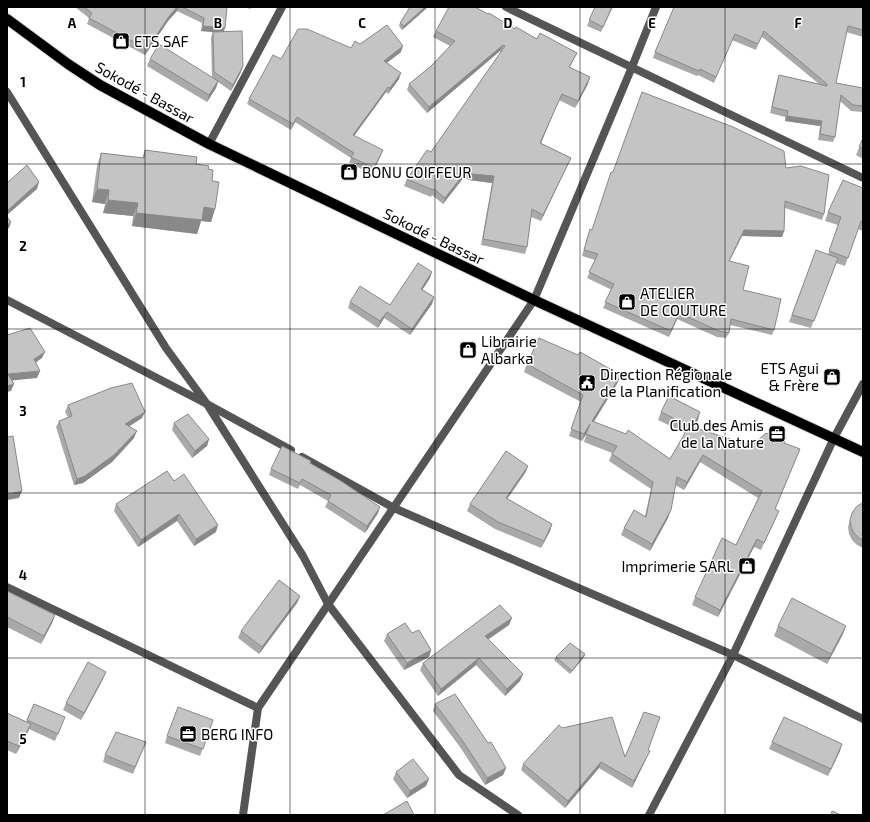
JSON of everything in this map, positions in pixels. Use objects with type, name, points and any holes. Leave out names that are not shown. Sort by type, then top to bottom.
[{"type":"main road","name":"Sokodé - Bassar","points":[[7,20],[100,85],[209,144],[534,300],[863,452]]},
{"type":"street","points":[[209,144],[282,7]]},
{"type":"street","points":[[506,7],[863,178]]},
{"type":"street","points":[[243,815],[258,708],[534,300],[656,7]]},
{"type":"street","points":[[7,92],[166,348],[206,404],[304,556],[328,604],[459,775],[518,815]]},
{"type":"street","points":[[7,300],[206,404],[394,508],[734,655],[863,720]]},
{"type":"street","points":[[649,815],[734,655],[834,438],[863,384]]},
{"type":"street","points":[[7,587],[258,708]]},
{"type":"building","points":[[84,7],[177,7],[147,49],[89,18],[92,13]]},
{"type":"building","points":[[182,7],[227,7],[225,28],[203,26],[204,18]]},
{"type":"building","points":[[410,7],[425,7],[404,26],[400,23]]},
{"type":"building","points":[[449,7],[475,7],[488,14],[489,13],[515,29],[516,27],[537,39],[540,33],[577,53],[569,67],[590,77],[578,101],[562,94],[540,143],[571,158],[543,215],[532,209],[527,247],[483,239],[494,176],[471,174],[467,170],[445,198],[434,189],[433,190],[407,179],[427,150],[431,152],[505,46],[503,45],[429,107],[409,84],[431,66],[455,41],[436,31]]},
{"type":"building","points":[[595,7],[612,7],[603,27],[589,20]]},
{"type":"building","points":[[674,7],[863,7],[863,30],[848,26],[836,83],[863,88],[863,106],[853,105],[841,95],[835,137],[820,134],[822,121],[787,116],[788,111],[772,107],[779,75],[827,86],[827,84],[764,31],[758,44],[735,34],[716,77],[700,69],[699,71],[655,52]]},
{"type":"building","points":[[387,25],[403,46],[384,61],[401,73],[390,88],[388,87],[353,135],[383,150],[374,168],[351,157],[354,153],[297,117],[293,124],[249,99],[273,55],[281,59],[298,29],[307,29],[351,48],[355,41],[360,44]]},
{"type":"building","points":[[242,31],[243,66],[233,85],[214,72],[213,32]]},
{"type":"building","points":[[159,44],[218,81],[209,95],[150,59]]},
{"type":"building","points":[[642,92],[733,127],[784,151],[786,168],[801,166],[829,175],[824,214],[785,201],[784,231],[744,230],[729,261],[749,266],[743,290],[781,299],[774,330],[731,319],[729,333],[719,331],[679,313],[671,331],[605,302],[614,284],[589,272],[598,254],[584,250],[590,229],[592,230],[611,172],[613,172]]},
{"type":"building","points":[[863,138],[863,149],[859,147]]},
{"type":"building","points":[[145,150],[197,157],[196,164],[209,166],[208,169],[213,170],[212,181],[219,182],[215,209],[204,207],[202,220],[136,213],[138,203],[108,200],[109,190],[97,189],[101,153],[144,158]]},
{"type":"building","points":[[27,165],[39,182],[7,211],[7,183]]},
{"type":"building","points":[[843,180],[863,188],[863,222],[861,221],[848,258],[829,251],[841,217],[828,212]]},
{"type":"building","points":[[7,217],[11,222],[7,225]]},
{"type":"building","points":[[816,250],[838,258],[814,321],[792,315]]},
{"type":"building","points":[[418,263],[432,272],[421,289],[434,297],[412,329],[387,312],[380,321],[350,302],[360,286],[390,305]]},
{"type":"building","points":[[30,328],[45,352],[34,359],[40,371],[8,374],[14,384],[7,386],[7,335]]},
{"type":"building","points":[[539,338],[578,355],[580,352],[621,375],[592,421],[626,434],[628,430],[670,459],[689,426],[661,412],[669,396],[700,412],[693,427],[751,446],[766,433],[785,441],[784,443],[800,449],[775,509],[779,511],[764,543],[757,539],[720,610],[695,597],[722,538],[736,545],[762,491],[703,455],[687,482],[677,477],[671,510],[652,544],[624,528],[634,510],[646,517],[653,482],[612,454],[617,446],[586,434],[590,424],[584,434],[571,429],[583,395],[527,364]]},
{"type":"building","points":[[132,383],[145,412],[125,424],[137,431],[114,455],[85,476],[77,479],[59,421],[72,416],[68,405],[111,388]]},
{"type":"building","points":[[188,414],[209,439],[195,451],[174,423]]},
{"type":"building","points":[[13,436],[22,491],[8,494],[7,437]]},
{"type":"building","points":[[282,446],[311,461],[310,463],[341,481],[380,507],[367,526],[328,501],[331,495],[302,479],[300,483],[271,469]]},
{"type":"building","points":[[506,451],[528,466],[506,498],[552,524],[544,541],[498,522],[470,504]]},
{"type":"building","points":[[167,471],[174,481],[184,474],[218,525],[196,539],[179,514],[141,540],[116,504]]},
{"type":"building","points":[[862,503],[863,540],[854,533],[850,520],[856,507]]},
{"type":"building","points":[[279,580],[300,596],[262,647],[241,631]]},
{"type":"building","points":[[7,591],[55,615],[44,636],[7,617]]},
{"type":"building","points":[[792,598],[846,626],[831,654],[778,626]]},
{"type":"building","points":[[500,605],[512,618],[485,636],[523,674],[507,689],[479,658],[441,689],[423,663]]},
{"type":"building","points":[[405,623],[412,633],[419,630],[431,650],[407,663],[387,634]]},
{"type":"building","points":[[570,643],[585,654],[572,671],[556,657]]},
{"type":"building","points":[[88,662],[106,672],[84,713],[66,703]]},
{"type":"building","points":[[455,694],[488,743],[491,742],[506,768],[487,778],[462,740],[435,704]]},
{"type":"building","points":[[34,704],[65,717],[58,734],[27,720]]},
{"type":"building","points":[[178,707],[213,720],[203,749],[167,736]]},
{"type":"building","points":[[644,712],[660,717],[648,750],[650,751],[634,781],[601,762],[568,801],[523,764],[559,725],[562,728],[612,717],[625,757]]},
{"type":"building","points":[[7,713],[31,724],[19,746],[7,741]]},
{"type":"building","points":[[784,717],[842,744],[831,769],[772,742]]},
{"type":"building","points":[[116,732],[146,742],[135,767],[105,755]]},
{"type":"building","points":[[413,759],[429,779],[410,791],[396,772]]},
{"type":"building","points":[[407,801],[414,815],[383,815]]},
{"type":"building","points":[[832,811],[841,815],[831,815]]},
{"type":"place","name":"ETS SAF","points":[[121,41]]},
{"type":"place","name":"BONU COIFFEUR","points":[[349,172]]},
{"type":"place","name":"ATELIER DE COUTURE","points":[[627,302]]},
{"type":"place","name":"Librairie Albarka","points":[[468,350]]},
{"type":"place","name":"ETS Agui & Frère","points":[[832,377]]},
{"type":"place","name":"Direction Régionale de la Planification","points":[[587,383]]},
{"type":"place","name":"Club des Amis de la Nature","points":[[777,434]]},
{"type":"place","name":"Imprimerie SARL","points":[[747,566]]},
{"type":"place","name":"BERG INFO","points":[[188,734]]}]
